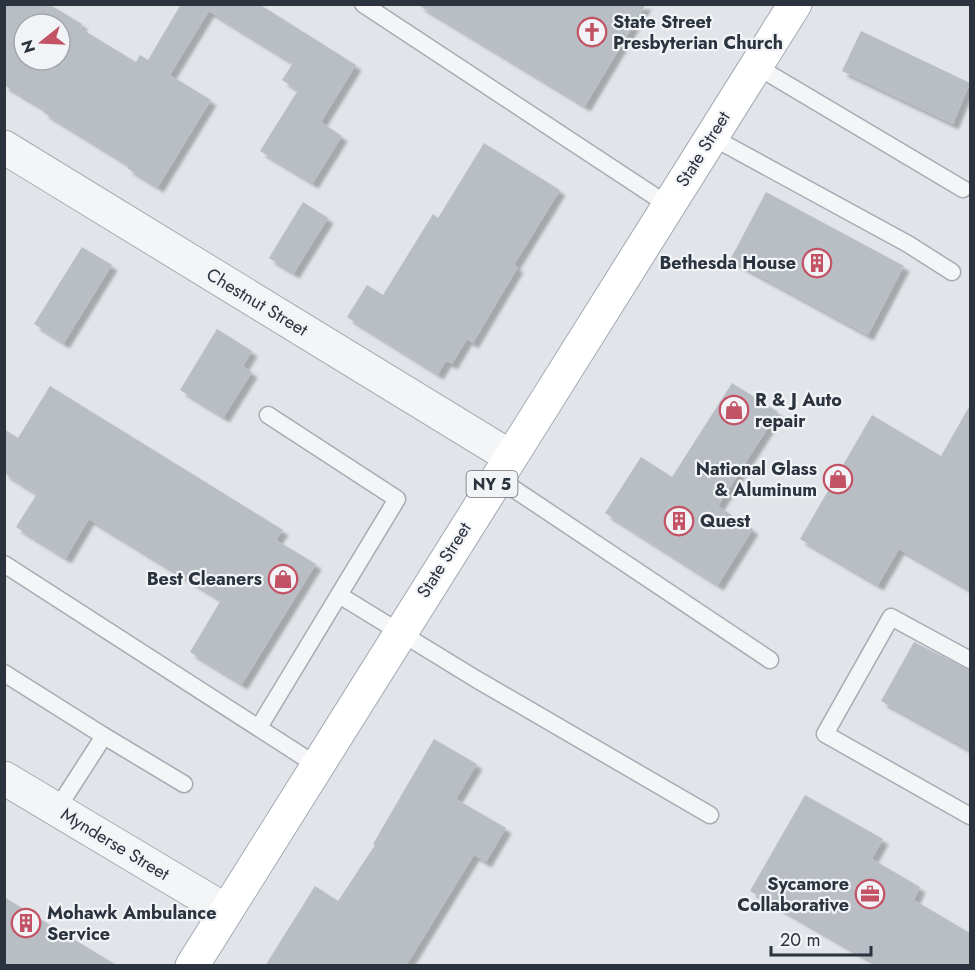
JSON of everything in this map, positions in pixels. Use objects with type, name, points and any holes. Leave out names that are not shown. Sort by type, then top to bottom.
[{"type":"main road","name":"State Street","points":[[192,966],[399,632],[795,4]]},
{"type":"street","name":"Chestnut Street","points":[[4,147],[503,467]]},
{"type":"street","name":"Mynderse Street","points":[[4,778],[225,910]]},
{"type":"lane","points":[[363,4],[668,205]]},
{"type":"lane","points":[[756,66],[963,189]]},
{"type":"lane","points":[[711,137],[908,244],[952,272]]},
{"type":"lane","points":[[259,727],[397,499],[268,416]]},
{"type":"lane","points":[[503,467],[770,660]]},
{"type":"lane","points":[[4,564],[316,765]]},
{"type":"lane","points":[[339,595],[710,815]]},
{"type":"lane","points":[[970,660],[891,616],[825,734],[970,816]]},
{"type":"lane","points":[[4,673],[184,784]]},
{"type":"lane","points":[[57,809],[104,736]]},
{"type":"building","points":[[4,4],[49,4],[62,12],[12,12],[12,72],[72,72],[72,18],[82,24],[80,28],[136,62],[140,55],[148,60],[181,4],[259,4],[356,65],[321,122],[342,136],[313,183],[260,151],[298,90],[282,80],[293,63],[209,11],[170,75],[211,100],[158,187],[127,168],[129,165],[43,112],[44,109],[4,85]]},
{"type":"building","points":[[417,4],[646,4],[585,106]]},
{"type":"building","points":[[861,31],[970,83],[953,124],[842,71]]},
{"type":"building","points":[[484,143],[560,190],[514,265],[518,267],[473,343],[467,339],[452,364],[446,361],[438,374],[347,317],[367,285],[383,295],[433,214],[438,218]]},
{"type":"building","name":"Bethesda House","points":[[766,192],[904,266],[868,335],[730,260]]},
{"type":"building","points":[[303,202],[328,218],[294,273],[269,258]]},
{"type":"building","points":[[82,247],[112,265],[64,343],[34,324]]},
{"type":"building","points":[[217,329],[252,351],[243,366],[252,372],[224,417],[180,390]]},
{"type":"building","points":[[732,383],[778,412],[718,506],[753,529],[718,585],[605,513],[641,457],[672,477]]},
{"type":"building","points":[[50,386],[283,530],[276,540],[316,564],[242,684],[190,652],[221,600],[89,519],[66,558],[16,527],[37,494],[4,473],[4,429],[18,438]]},
{"type":"building","points":[[970,405],[970,590],[899,549],[878,585],[800,539],[872,415],[941,456]]},
{"type":"building","points":[[914,642],[970,670],[970,750],[881,701]]},
{"type":"building","points":[[434,739],[477,764],[456,799],[506,828],[486,862],[474,855],[406,966],[265,966],[315,886],[338,901],[375,845],[373,844]]},
{"type":"building","points":[[805,795],[883,839],[872,859],[920,887],[914,900],[970,933],[970,966],[880,966],[750,891]]},
{"type":"building","name":"Mohawk Ambulance Service","points":[[4,897],[118,966],[4,966]]},
{"type":"place","name":"State Street Presbyterian Church","points":[[592,32]]},
{"type":"place","name":"Bethesda House","points":[[817,263]]},
{"type":"place","name":"R & J Auto repair","points":[[734,410]]},
{"type":"place","name":"National Glass & Aluminum","points":[[838,479]]},
{"type":"place","name":"Quest","points":[[679,521]]},
{"type":"place","name":"Best Cleaners","points":[[283,579]]},
{"type":"place","name":"Sycamore Collaborative","points":[[870,894]]},
{"type":"place","name":"Mohawk Ambulance Service","points":[[26,923]]}]
